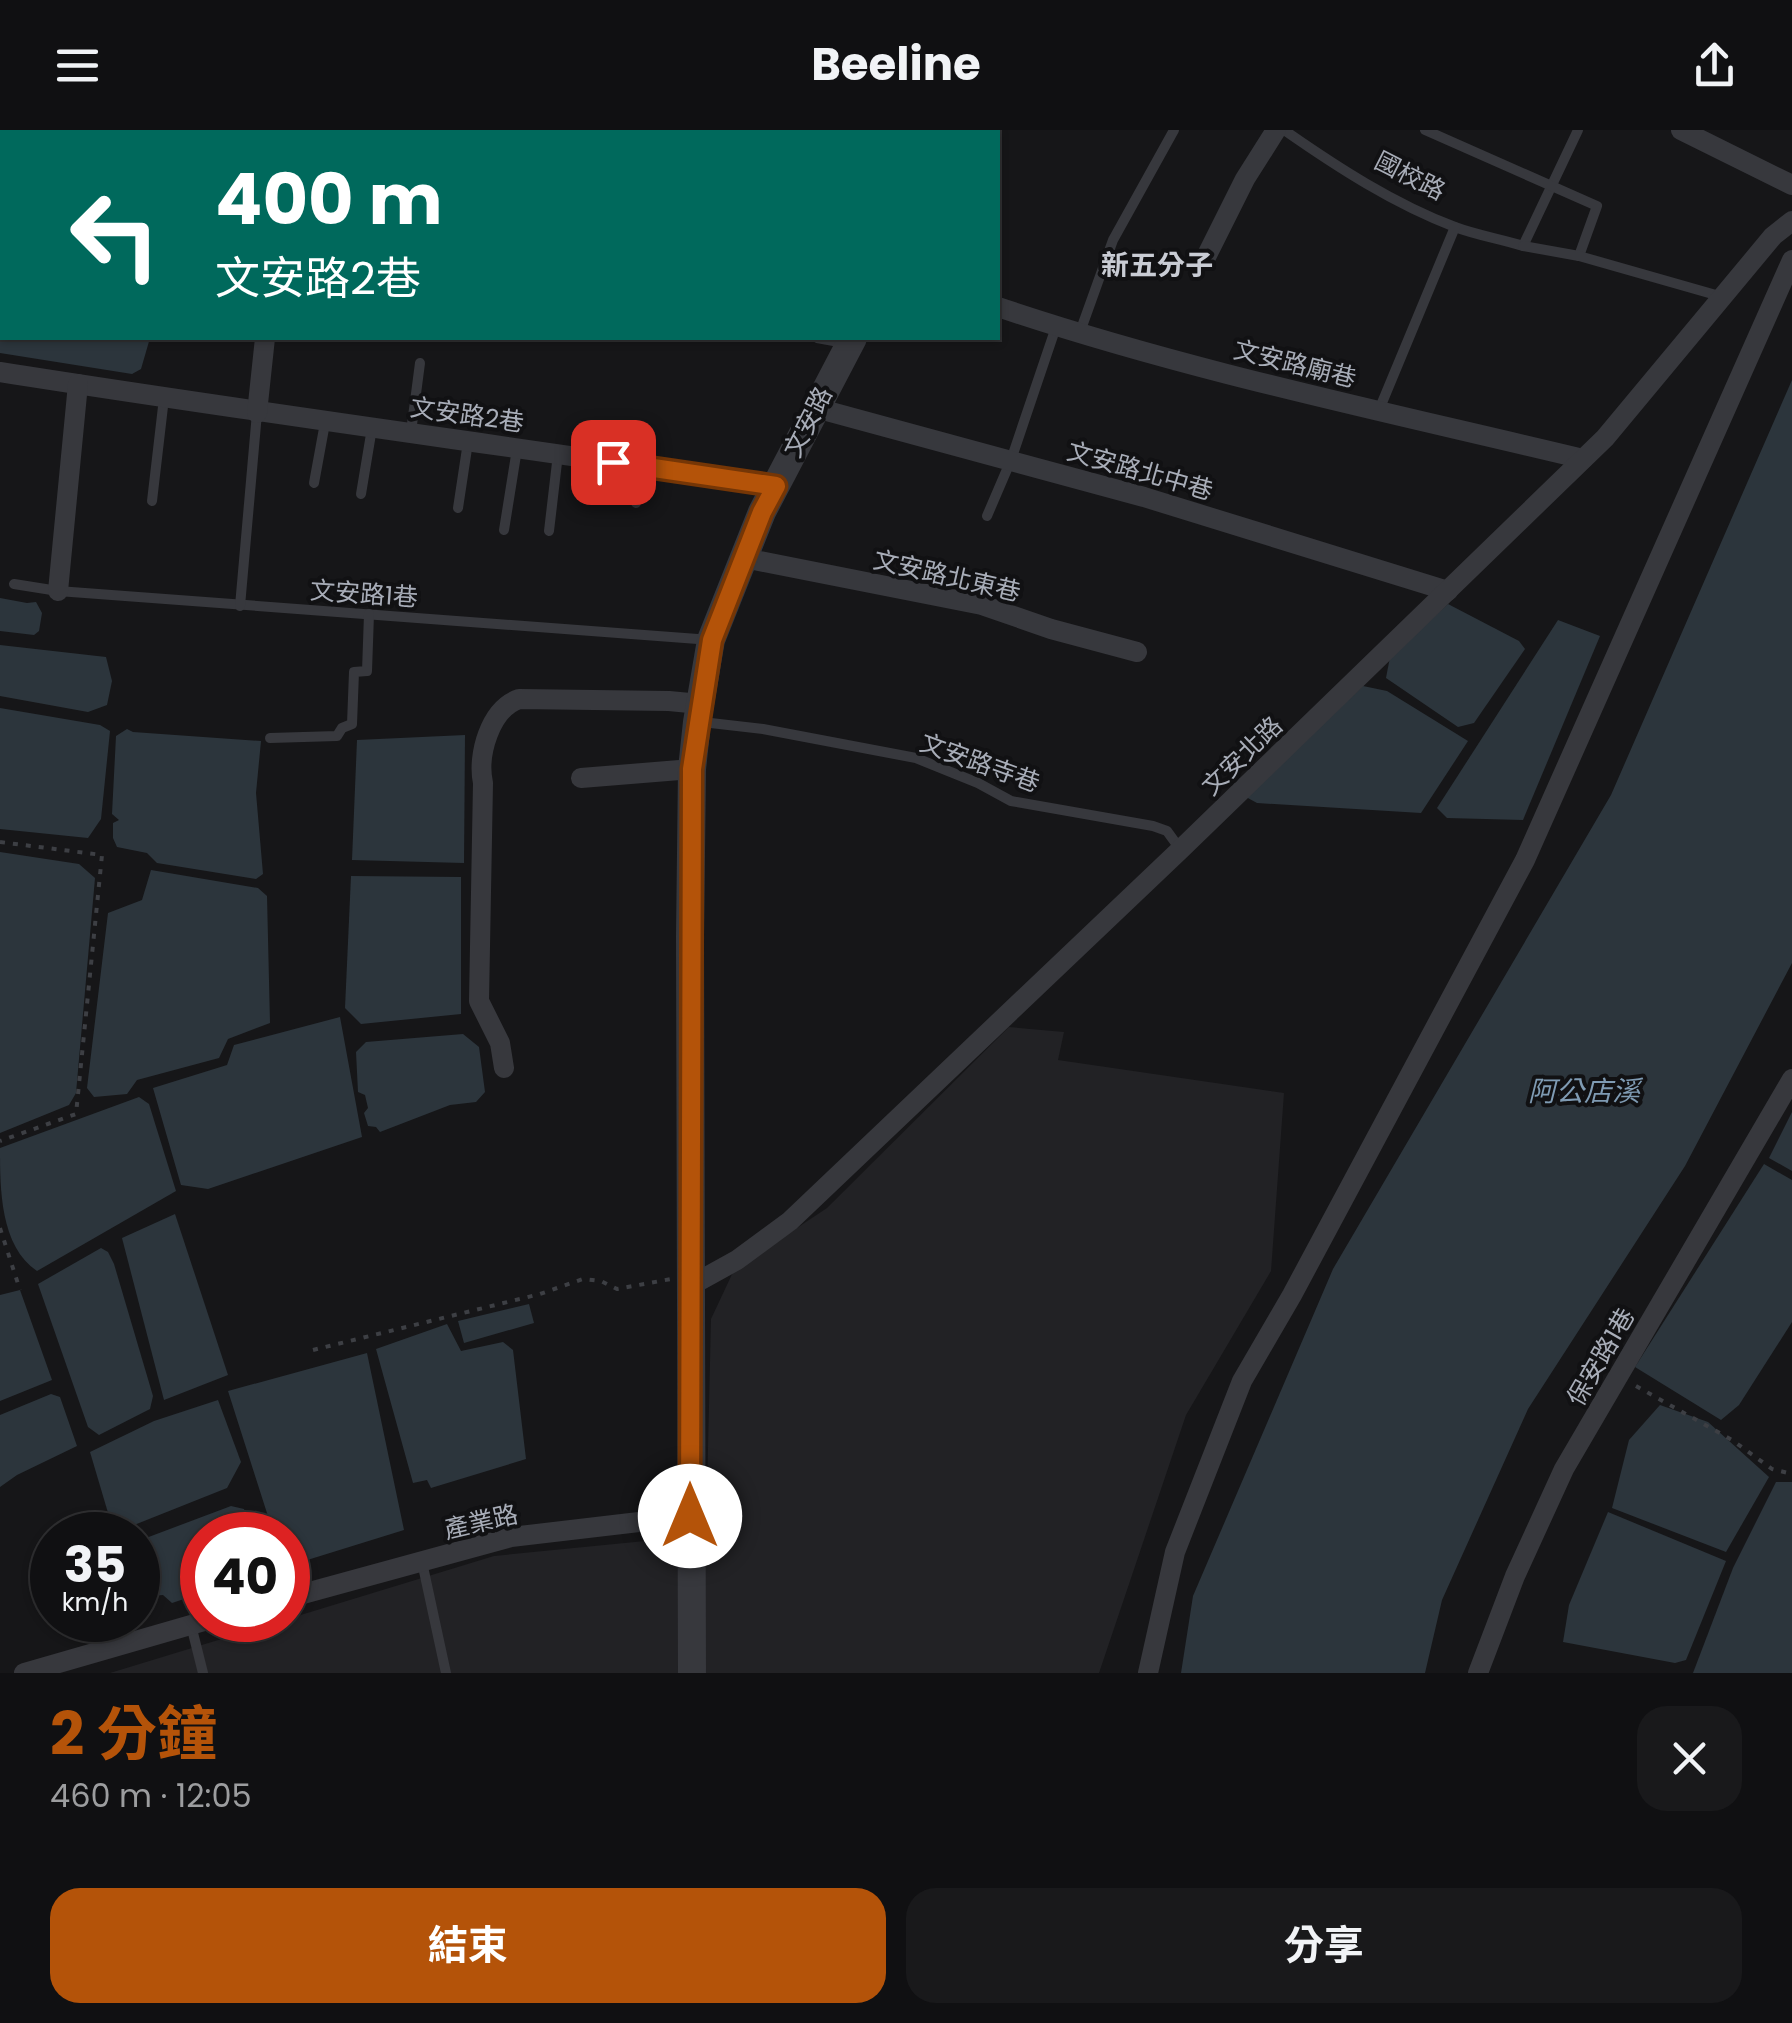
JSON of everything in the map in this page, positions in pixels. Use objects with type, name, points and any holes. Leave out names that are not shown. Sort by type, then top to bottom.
[{"type":"street","name":"國校路","points":[[1205,260],[1246,179],[1280,130]]},
{"type":"street","points":[[1681,130],[1792,185]]},
{"type":"street","name":"文安北路","points":[[689,1280],[737,1260],[790,1221],[1180,850],[1605,438],[1773,236],[1792,221]]},
{"type":"street","points":[[1148,1673],[1175,1552],[1242,1382],[1525,860],[1792,260]]},
{"type":"street","name":"文安路廟巷","points":[[1000,308],[1080,334],[1583,459]]},
{"type":"street","points":[[257,413],[265,340]]},
{"type":"street","name":"文安路","points":[[692,1673],[692,769],[698,713],[712,640],[744,558],[776,486],[851,341]]},
{"type":"street","name":"文安路2巷","points":[[0,372],[325,423],[776,486]]},
{"type":"street","points":[[58,591],[78,384]]},
{"type":"street","name":"文安路北中巷","points":[[816,408],[1012,460],[1448,591]]},
{"type":"street","name":"文安路北東巷","points":[[744,558],[982,605],[1051,629],[1138,652]]},
{"type":"street","points":[[504,1068],[500,1043],[480,1000],[480,769],[499,713],[507,703],[519,698],[670,700],[698,713]]},
{"type":"street","points":[[580,778],[692,769]]},
{"type":"street","name":"保安路1巷","points":[[1478,1673],[1515,1576],[1564,1469],[1792,1079]]},
{"type":"street","name":"產業路","points":[[310,1592],[511,1537],[690,1516]]},
{"type":"street","points":[[24,1673],[180,1628]]},
{"type":"lane","points":[[1080,334],[1113,240],[1174,130]]},
{"type":"lane","name":"國校路","points":[[1280,130],[1372,187],[1455,227],[1523,246],[1579,256],[1723,297]]},
{"type":"lane","points":[[1425,130],[1598,206],[1579,256]]},
{"type":"lane","points":[[1523,246],[1578,130]]},
{"type":"lane","points":[[1378,410],[1455,227]]},
{"type":"lane","points":[[987,516],[1012,460],[1056,327]]},
{"type":"lane","points":[[411,432],[420,364]]},
{"type":"lane","points":[[152,501],[158,396]]},
{"type":"lane","points":[[240,606],[257,413]]},
{"type":"lane","points":[[314,483],[325,423]]},
{"type":"lane","points":[[361,494],[372,428]]},
{"type":"lane","points":[[458,508],[468,441]]},
{"type":"lane","points":[[504,530],[517,448]]},
{"type":"lane","points":[[549,531],[558,453]]},
{"type":"lane","points":[[636,503],[641,466]]},
{"type":"lane","name":"文安路1巷","points":[[14,584],[240,606],[712,640]]},
{"type":"lane","points":[[270,738],[337,736],[342,728],[352,724],[354,672],[367,671],[369,614]]},
{"type":"lane","name":"文安路寺巷","points":[[698,713],[916,758],[1011,801],[1153,826],[1168,832],[1180,850]]},
{"type":"lane","points":[[422,1562],[446,1673]]},
{"type":"lane","points":[[201,1642],[203,1673]]},
{"type":"path","points":[[0,842],[102,856],[76,1114],[0,1140]]},
{"type":"path","points":[[0,1228],[20,1290]]},
{"type":"path","points":[[314,1350],[584,1280],[601,1280],[617,1289],[689,1280]]},
{"type":"path","points":[[1618,1376],[1732,1440],[1772,1469],[1792,1474]]},
{"type":"shaded area","points":[[1009,1027],[1064,1032],[1058,1060],[1284,1093],[1271,1271],[1186,1415],[1099,1673],[110,1673],[212,1642],[310,1642],[310,1612],[494,1556],[706,1535],[711,1319],[734,1270],[827,1208]]},
{"type":"water","points":[[0,340],[149,340],[141,369],[132,374],[0,353]]},
{"type":"water","name":"阿公店溪","points":[[1792,380],[1792,963],[1685,1166],[1528,1409],[1442,1600],[1425,1673],[1181,1673],[1193,1596],[1333,1269],[1611,795]]},
{"type":"water","points":[[0,598],[36,602],[42,613],[39,631],[34,635],[0,631]]},
{"type":"water","points":[[1448,604],[1519,641],[1525,649],[1474,723],[1458,727],[1386,678],[1390,657]]},
{"type":"water","points":[[1558,620],[1600,636],[1523,820],[1447,818],[1437,808]]},
{"type":"water","points":[[0,645],[106,657],[112,681],[107,705],[88,712],[0,696]]},
{"type":"water","points":[[1363,686],[1387,691],[1468,741],[1421,813],[1257,803],[1246,797]]},
{"type":"water","points":[[0,708],[100,725],[110,731],[101,819],[88,838],[0,829]]},
{"type":"water","points":[[127,729],[261,741],[256,793],[263,874],[256,879],[157,863],[147,853],[117,847],[113,823],[119,820],[112,814],[116,736]]},
{"type":"water","points":[[465,735],[464,863],[352,860],[357,740]]},
{"type":"water","points":[[0,852],[79,864],[95,878],[76,1093],[69,1105],[0,1133]]},
{"type":"water","points":[[151,870],[258,888],[267,896],[270,1023],[228,1039],[219,1058],[137,1080],[127,1094],[94,1097],[87,1088],[108,913],[142,900]]},
{"type":"water","points":[[351,876],[461,877],[461,1014],[361,1024],[345,1008]]},
{"type":"water","points":[[340,1017],[362,1137],[208,1189],[181,1185],[153,1088],[227,1065],[234,1045]]},
{"type":"water","points":[[463,1034],[479,1047],[485,1092],[476,1102],[450,1105],[380,1132],[368,1126],[365,1095],[358,1092],[356,1052],[366,1042]]},
{"type":"water","points":[[139,1097],[149,1104],[176,1191],[37,1271],[25,1260],[9,1232],[2,1198],[0,1148]]},
{"type":"water","points":[[1792,1112],[1792,1171],[1769,1158]]},
{"type":"water","points":[[1764,1164],[1792,1180],[1792,1322],[1739,1405],[1721,1420],[1635,1367]]},
{"type":"water","points":[[175,1214],[228,1375],[164,1400],[122,1238]]},
{"type":"water","points":[[101,1248],[114,1264],[153,1396],[150,1409],[99,1435],[88,1427],[38,1284]]},
{"type":"water","points":[[20,1290],[52,1380],[0,1401],[0,1295]]},
{"type":"water","points":[[529,1304],[534,1323],[464,1343],[458,1321]]},
{"type":"water","points":[[447,1324],[461,1351],[503,1342],[513,1350],[526,1459],[431,1488],[427,1480],[413,1483],[376,1349]]},
{"type":"water","points":[[367,1353],[404,1530],[310,1559],[310,1512],[267,1512],[228,1391]]},
{"type":"water","points":[[51,1394],[60,1397],[77,1446],[0,1487],[0,1415]]},
{"type":"water","points":[[218,1400],[241,1462],[227,1488],[160,1515],[108,1512],[90,1452],[154,1421]]},
{"type":"water","points":[[1660,1405],[1708,1422],[1769,1477],[1726,1552],[1612,1508],[1629,1440]]},
{"type":"water","points":[[1776,1482],[1792,1482],[1792,1673],[1693,1673],[1733,1568]]},
{"type":"water","points":[[231,1506],[245,1512],[215,1512]]},
{"type":"water","points":[[1608,1512],[1726,1561],[1686,1660],[1675,1663],[1563,1642],[1569,1605]]},
{"type":"water","points":[[180,1525],[180,1600],[172,1603],[160,1595],[160,1533]]},
{"type":"district","name":"新五分子","points":[[1157,265]]},
{"type":"route","points":[[613,462],[776,486],[712,640],[692,769],[690,1516]]}]
